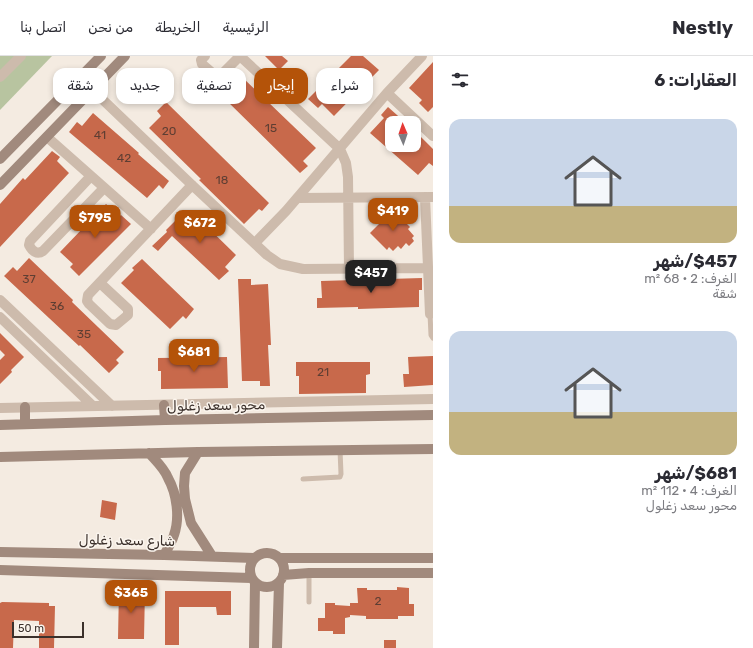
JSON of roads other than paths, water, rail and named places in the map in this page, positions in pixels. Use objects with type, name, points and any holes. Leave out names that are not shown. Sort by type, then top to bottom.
[{"type":"street","points":[[0,77],[21,56]]},
{"type":"street","points":[[90,68],[101,56]]},
{"type":"street","points":[[108,74],[125,56]]},
{"type":"street","points":[[205,56],[201,60],[202,64],[217,77],[220,76],[240,56],[340,149],[348,170],[349,269]]},
{"type":"street","points":[[255,243],[297,198],[387,93],[422,56]]},
{"type":"street","points":[[387,93],[431,131]]},
{"type":"street","points":[[0,159],[54,104]]},
{"type":"street","points":[[0,185],[79,104]]},
{"type":"street","points":[[108,104],[192,185],[270,257],[280,264],[303,269],[428,268]]},
{"type":"street","points":[[47,137],[151,229]]},
{"type":"street","points":[[91,176],[29,243],[30,248],[38,253],[43,251],[104,188]]},
{"type":"street","points":[[100,283],[192,185]]},
{"type":"street","points":[[297,198],[429,197],[428,268],[430,314]]},
{"type":"street","points":[[56,213],[69,225]]},
{"type":"street","points":[[0,300],[112,406]]},
{"type":"street","points":[[0,317],[93,406]]},
{"type":"street","points":[[0,408],[433,399]]},
{"type":"street","points":[[164,405],[165,420]]},
{"type":"street","points":[[25,407],[25,424]]},
{"type":"street","name":"محور سعد زغلول","points":[[0,425],[433,415]]},
{"type":"street","points":[[0,457],[198,452],[433,449]]},
{"type":"street","points":[[198,452],[185,473],[185,499],[191,523],[212,556]]},
{"type":"street","points":[[149,453],[169,478],[176,504],[177,520],[174,535],[164,555]]},
{"type":"street","name":"شارع سعد زغلول","points":[[0,552],[254,558]]},
{"type":"street","points":[[254,648],[253,580],[250,567],[254,558],[258,555],[267,553],[276,555],[280,558],[284,566],[281,579],[277,648]]},
{"type":"street","points":[[280,558],[433,558]]},
{"type":"street","points":[[0,570],[253,580],[260,586],[267,587],[273,586],[281,579],[309,573],[433,573]]},
{"type":"lane","points":[[430,314],[431,335],[433,338]]},
{"type":"lane","points":[[303,479],[340,477],[340,450]]},
{"type":"lane","points":[[309,573],[309,602]]}]
